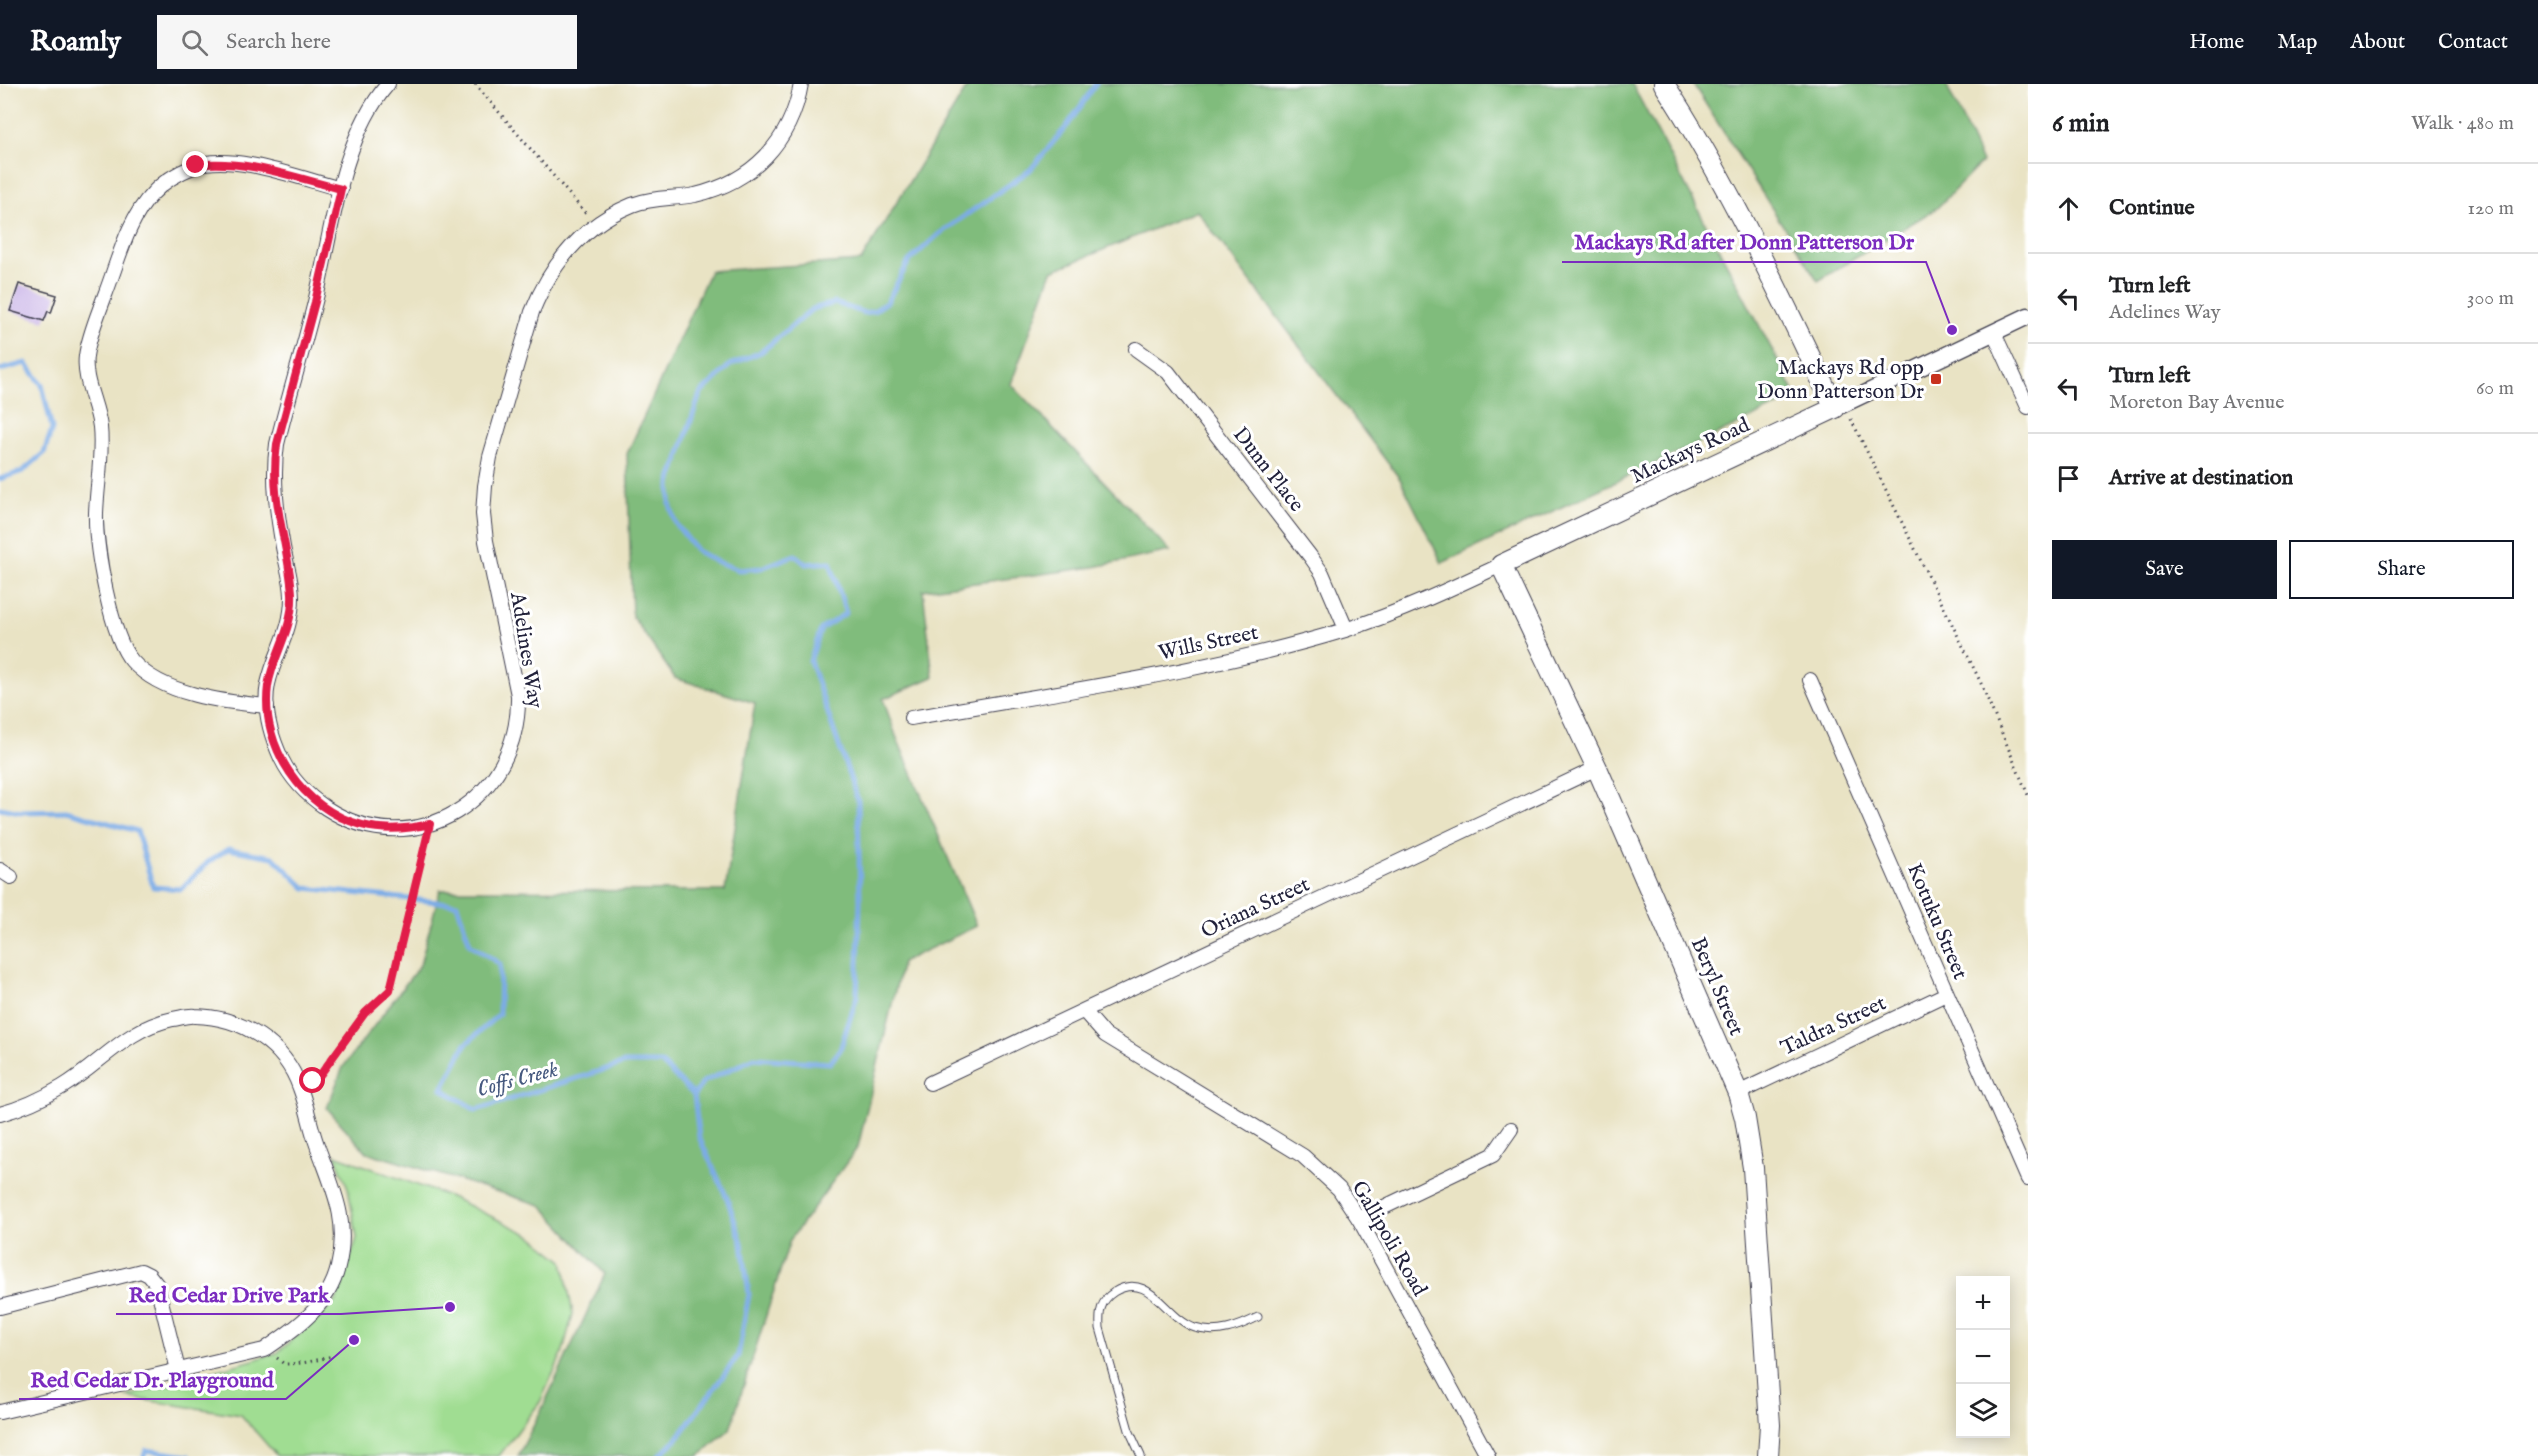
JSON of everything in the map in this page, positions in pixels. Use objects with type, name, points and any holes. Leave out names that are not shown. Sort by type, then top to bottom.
[{"type":"main road","points":[[1664,84],[1693,129],[1732,198],[1839,406]]},
{"type":"main road","name":"Mackays Road","points":[[1501,565],[1839,406]]},
{"type":"main road","name":"Beryl Street","points":[[1501,565],[1597,768],[1738,1093],[1749,1141],[1756,1207],[1770,1425],[1768,1456]]},
{"type":"street","name":"Adelines Way","points":[[388,84],[372,105],[352,146],[315,302],[277,444],[274,466],[280,532],[292,594],[291,616],[285,639],[268,683],[267,706],[272,734],[282,760],[297,783],[317,802],[341,818],[363,825],[409,828],[430,824],[463,807],[479,795],[494,779],[513,741],[518,718],[518,695],[486,541],[483,514],[485,486],[493,446],[540,291],[564,254],[595,226],[632,205],[714,190],[755,168],[773,149],[786,129],[796,107],[801,84]]},
{"type":"street","points":[[267,706],[205,698],[165,684],[146,675],[131,661],[120,645],[97,538],[100,428],[87,373],[86,358],[93,329],[138,214],[153,192],[174,176],[196,165],[219,162],[241,163],[341,189]]},
{"type":"street","name":"Mackays Road","points":[[1839,406],[2028,316]]},
{"type":"street","points":[[1994,333],[2028,407]]},
{"type":"street","name":"Dunn Place","points":[[1137,349],[1168,372],[1310,556],[1322,573],[1346,629]]},
{"type":"street","name":"Wills Street","points":[[911,718],[1228,660],[1346,629],[1397,611],[1501,565]]},
{"type":"street","name":"Kotuku Street","points":[[1810,680],[2028,1179]]},
{"type":"street","name":"Oriana Street","points":[[930,1083],[1597,768]]},
{"type":"street","name":"Taldra Street","points":[[1738,1093],[1946,994]]},
{"type":"street","name":"Gallipoli Road","points":[[1084,1011],[1105,1035],[1302,1156],[1339,1189],[1359,1219],[1488,1456]]},
{"type":"street","points":[[0,1114],[27,1107],[64,1086],[129,1037],[152,1024],[194,1015],[251,1028],[285,1058],[300,1086],[316,1144],[336,1192],[342,1229],[338,1268],[317,1309],[291,1332],[264,1350],[0,1412]]},
{"type":"street","points":[[1359,1219],[1493,1155],[1511,1129]]},
{"type":"street","points":[[0,1307],[141,1271],[149,1275],[157,1285],[178,1370]]},
{"type":"lane","points":[[1141,1456],[1129,1430],[1100,1328],[1099,1314],[1103,1302],[1124,1287],[1134,1286],[1143,1287],[1152,1292],[1171,1314],[1194,1328],[1207,1331],[1226,1330],[1258,1317]]},
{"type":"path","points":[[475,84],[595,226]]},
{"type":"path","points":[[1839,406],[1980,681],[2028,795]]},
{"type":"path","points":[[300,1086],[320,1075],[365,1013],[390,990],[423,862],[430,824]]},
{"type":"path","points":[[270,1346],[284,1364],[312,1362],[332,1356]]},
{"type":"green space","points":[[969,84],[1632,84],[1797,397],[1442,563],[1400,479],[1197,211],[1052,271],[1011,384],[1170,551],[1094,567],[923,590],[933,677],[883,699],[896,736],[977,926],[902,962],[858,1147],[790,1240],[730,1429],[699,1456],[518,1456],[605,1274],[541,1205],[366,1152],[327,1108],[343,1067],[420,965],[440,890],[725,891],[755,703],[675,678],[632,616],[627,454],[710,271],[861,261]]},
{"type":"green space","points":[[1693,84],[1946,84],[1982,162],[1937,208],[1818,281]]},
{"type":"green space","points":[[335,1155],[453,1198],[530,1235],[563,1261],[573,1314],[562,1354],[540,1402],[499,1456],[277,1456],[241,1415],[125,1397],[277,1353],[336,1301],[357,1238],[348,1188]]},
{"type":"building","points":[[19,284],[57,295],[51,313],[48,311],[44,321],[10,311]]},
{"type":"waterway","points":[[694,1095],[703,1082],[754,1058],[830,1063],[840,1050],[857,996],[860,901],[858,801],[810,661],[821,629],[846,613],[830,562],[806,564],[795,555],[761,568],[739,570],[697,551],[676,524],[670,504],[670,483],[700,394],[730,365],[761,352],[812,309],[835,303],[865,313],[874,311],[887,302],[909,261],[939,234],[1030,170],[1067,126],[1096,84]]},
{"type":"waterway","name":"Coffs Creek","points":[[0,370],[26,363],[42,385],[52,429],[44,453],[23,471],[0,479]]},
{"type":"waterway","name":"Coffs Creek","points":[[0,808],[21,812],[66,811],[137,831],[153,887],[181,889],[208,862],[228,849],[273,857],[305,888],[457,904],[470,944],[500,964],[499,1014],[465,1045],[442,1089],[476,1110],[625,1063],[661,1063],[694,1095],[699,1137],[727,1198],[742,1243],[749,1294],[738,1356],[676,1440],[659,1456]]},
{"type":"waterway","name":"Coffs Creek","points":[[144,1456],[146,1450],[189,1456]]},
{"type":"place","name":"Mackays Rd after Donn Patterson Dr","points":[[1952,330]]},
{"type":"place","name":"Mackays Rd opp Donn Patterson Dr","points":[[1936,379]]},
{"type":"place","name":"Red Cedar Drive Park","points":[[450,1307]]},
{"type":"place","name":"Red Cedar Dr. Playground","points":[[354,1340]]},
{"type":"route","points":[[196,165],[219,162],[241,163],[341,189],[315,302],[277,444],[274,466],[275,497],[292,594],[291,616],[285,639],[268,683],[267,706],[272,734],[282,760],[297,783],[317,802],[341,818],[363,825],[409,828],[430,824],[423,862],[390,990],[365,1013],[320,1075],[313,1081]]}]
